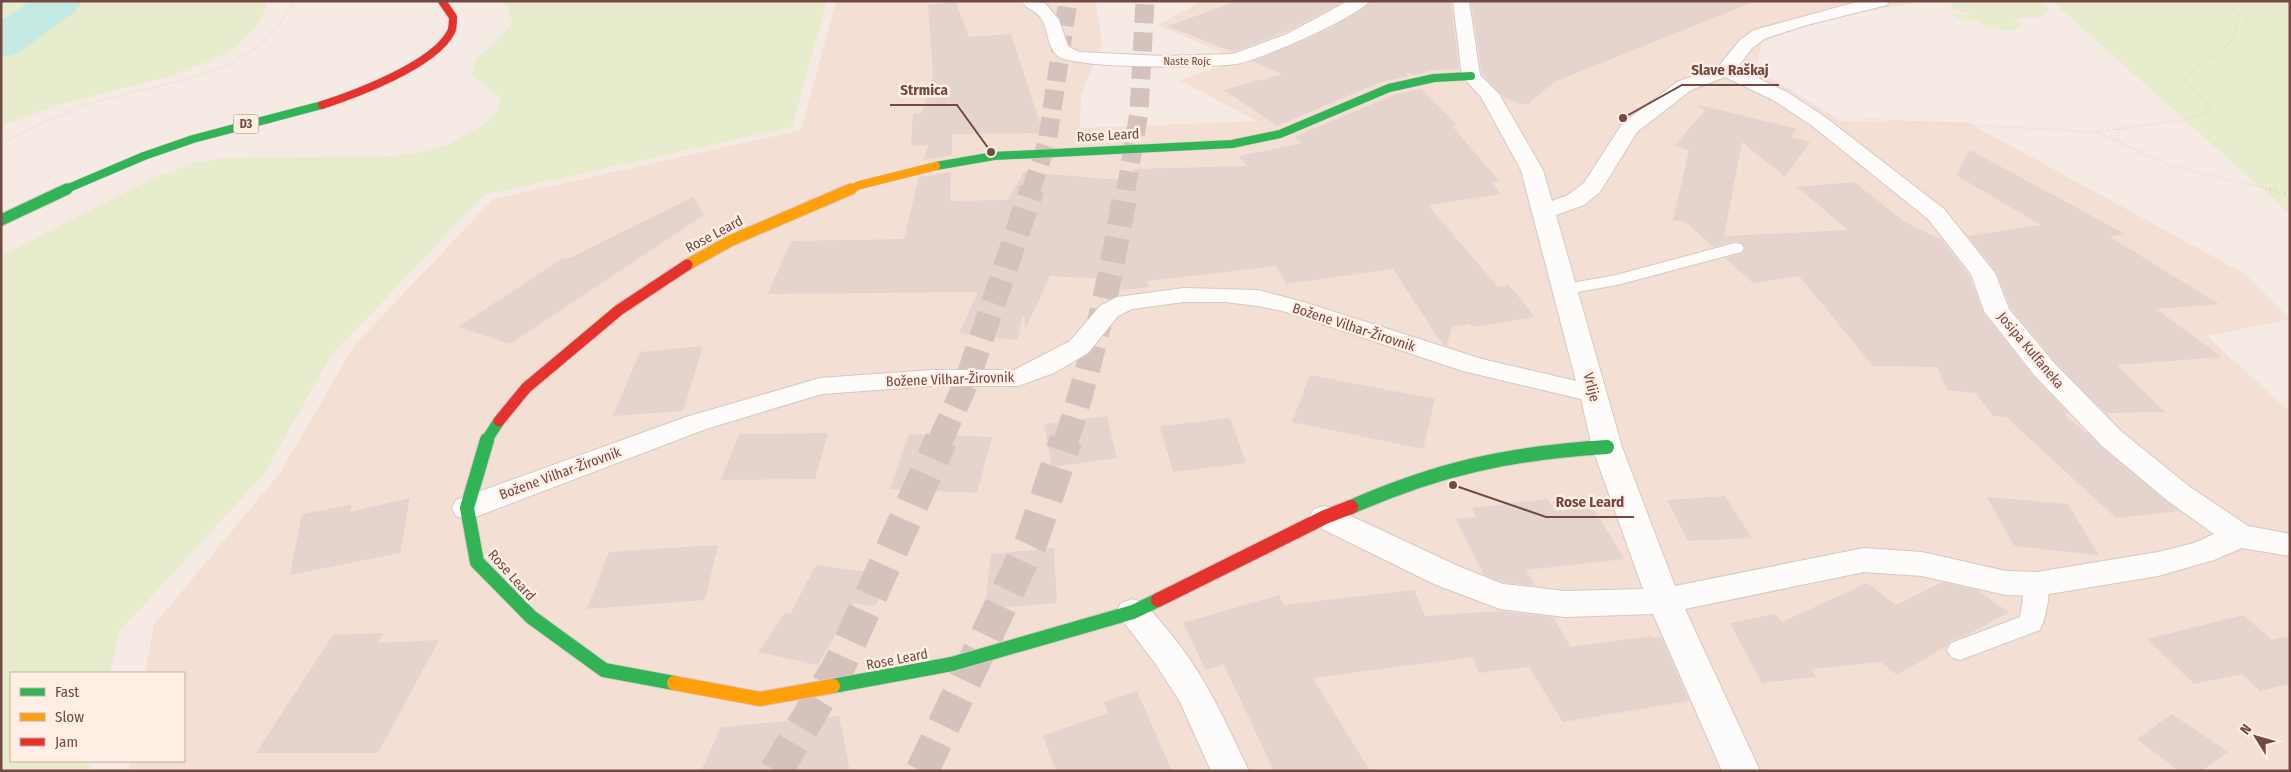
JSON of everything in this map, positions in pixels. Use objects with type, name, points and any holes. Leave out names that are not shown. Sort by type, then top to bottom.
[{"type":"street","name":"D3","points":[[1,220],[97,175],[161,150],[228,128],[315,106],[384,81],[419,62],[432,52],[450,31],[453,16],[442,1]]},
{"type":"street","name":"Naste Rojc","points":[[1029,1],[1052,20],[1058,42],[1064,51],[1075,57],[1099,60],[1214,61],[1235,60],[1268,49],[1293,38],[1361,1]]},
{"type":"street","points":[[1461,1],[1471,76]]},
{"type":"street","points":[[1545,212],[1576,200],[1592,187],[1629,128],[1684,86],[1726,70],[1746,44],[1760,34],[1801,21],[1881,1]]},
{"type":"street","name":"Josipa Kulfaneka","points":[[1726,70],[1772,92],[1818,121],[1936,214],[1983,273],[1997,311],[2045,370],[2112,439],[2179,494],[2239,536],[2290,545]]},
{"type":"street","name":"Vrlije","points":[[1471,76],[1490,94],[1532,170],[1566,289],[1607,447],[1664,601],[1741,771]]},
{"type":"street","name":"Rose Leard","points":[[1471,76],[1434,78],[1389,88],[1280,134],[1232,144],[994,156],[913,170],[860,185],[730,241],[666,277],[619,310],[526,388],[503,414],[485,443],[467,508],[477,562],[531,617],[604,670],[760,699],[952,664],[1133,612],[1325,517],[1422,478],[1489,461],[1549,450],[1607,447]]},
{"type":"street","name":"Božene Vilhar-Žirovnik","points":[[467,508],[696,423],[820,386],[932,378],[1018,378],[1044,367],[1079,346],[1109,311],[1126,302],[1184,295],[1225,294],[1258,298],[1291,306],[1473,365],[1594,393]]},
{"type":"street","points":[[1325,517],[1446,575],[1500,596],[1565,604],[1664,601],[1864,560],[1922,564],[2006,583],[2037,584],[2158,564],[2203,552],[2239,536]]},
{"type":"street","points":[[1133,612],[1167,653],[1195,695],[1230,771]]},
{"type":"lane","points":[[1566,289],[1617,280],[1736,248]]},
{"type":"lane","points":[[1960,650],[2032,623],[2037,584]]},
{"type":"path","points":[[1,144],[78,108],[186,80],[232,61],[266,39],[285,18],[292,4],[291,1]]},
{"type":"path","points":[[1818,121],[1904,120],[1988,127],[2094,131],[2190,119],[2206,112],[2210,107],[2186,80],[2188,74],[2196,65],[2223,49],[2233,39],[2237,26],[2246,23],[2249,19],[2218,1]]},
{"type":"path","points":[[2118,128],[2119,140]]},
{"type":"path","points":[[2094,131],[2119,140],[2172,166],[2251,183],[2290,196]]},
{"type":"shaded area","points":[[836,1],[1096,1],[1102,45],[1081,94],[1080,128],[1257,121],[1179,80],[1240,60],[1157,25],[1203,1],[1927,1],[1825,18],[1761,42],[1757,70],[1842,121],[1967,122],[2245,274],[2290,319],[2207,336],[2290,412],[2290,771],[129,771],[130,762],[185,762],[185,672],[145,672],[154,625],[280,473],[354,346],[493,199],[801,130]]},
{"type":"green space","points":[[1,1],[264,1],[267,5],[259,23],[235,48],[207,62],[173,75],[51,107],[9,123],[1,128]]},
{"type":"green space","points":[[503,1],[827,1],[792,127],[484,195],[331,356],[264,474],[119,632],[110,672],[10,672],[10,762],[92,762],[90,771],[1,771],[1,256],[153,178],[193,163],[224,158],[392,156],[425,152],[451,143],[489,121],[498,109],[501,98],[471,75],[475,59],[497,41],[512,23],[509,11]]},
{"type":"green space","points":[[1955,1],[2036,1],[2046,6],[2049,11],[2040,17],[2011,18],[2018,22],[2021,27],[2004,30],[1991,28],[1976,19],[1966,22],[1950,14],[1971,15],[1952,8],[1950,4]]},
{"type":"green space","points":[[2052,1],[2290,1],[2290,214]]},
{"type":"building","points":[[1238,1],[1344,1],[1286,32],[1233,52],[1168,26]]},
{"type":"building","points":[[1371,1],[1451,1],[1459,69],[1434,70],[1414,75],[1405,72],[1409,76],[1381,82],[1277,126],[1224,90],[1282,74],[1252,61],[1329,29],[1362,10]]},
{"type":"building","points":[[1471,1],[1750,1],[1751,3],[1554,82],[1527,105],[1504,98],[1482,74]]},
{"type":"building","points":[[956,2],[969,37],[1011,34],[1043,133],[952,134],[952,155],[924,160],[928,145],[911,146],[913,114],[922,113],[933,75],[928,5]]},
{"type":"building","points":[[1421,89],[1458,125],[1452,126],[1500,182],[1491,183],[1501,194],[1428,205],[1498,287],[1509,285],[1535,317],[1472,327],[1470,324],[1452,326],[1447,346],[1443,345],[1393,269],[1286,284],[1276,266],[1147,281],[1149,287],[1114,291],[1111,279],[1050,276],[1026,328],[1023,315],[1017,340],[959,333],[978,292],[768,294],[791,241],[904,239],[919,177],[951,172],[950,201],[1008,200],[1024,172],[1134,181],[1133,169],[1247,166],[1239,156],[1303,143],[1294,137],[1396,94]]},
{"type":"building","points":[[1696,104],[1797,129],[1791,137],[1810,142],[1785,177],[1742,142],[1724,236],[1848,230],[1797,187],[1854,182],[1905,222],[1942,240],[1969,275],[1983,312],[2034,377],[2069,414],[2064,414],[2179,511],[2116,518],[2006,417],[1993,416],[1975,393],[1947,390],[1937,367],[1873,366],[1799,276],[1753,283],[1725,258],[1742,253],[1746,248],[1742,243],[1735,241],[1713,247],[1686,222],[1673,220],[1689,150],[1674,146],[1705,111]]},
{"type":"building","points":[[1970,150],[2125,234],[2110,237],[2219,304],[2156,309],[2222,357],[2117,365],[2165,412],[2106,413],[2056,363],[2011,308],[1996,272],[1968,236],[2041,225],[1956,175]]},
{"type":"building","points":[[693,197],[704,215],[510,344],[458,327],[563,258],[570,258]]},
{"type":"building","points":[[703,346],[683,411],[613,416],[640,352]]},
{"type":"building","points":[[1310,375],[1435,399],[1423,449],[1292,422]]},
{"type":"building","points":[[1107,416],[1117,458],[1052,467],[1044,424]]},
{"type":"building","points":[[1230,418],[1246,463],[1173,472],[1160,426]]},
{"type":"building","points":[[828,433],[815,479],[721,480],[739,434]]},
{"type":"building","points":[[909,434],[992,437],[977,493],[890,489]]},
{"type":"building","points":[[1725,496],[1752,538],[1688,541],[1667,500]]},
{"type":"building","points":[[1987,497],[2068,504],[2099,555],[2014,546]]},
{"type":"building","points":[[410,498],[400,553],[290,575],[302,514],[351,505],[350,512]]},
{"type":"building","points":[[1548,499],[1555,511],[1592,507],[1625,559],[1526,570],[1535,586],[1503,582],[1484,575],[1456,519],[1476,517],[1472,508]]},
{"type":"building","points":[[718,545],[705,600],[587,609],[609,552]]},
{"type":"building","points":[[1054,548],[1057,603],[985,609],[991,554]]},
{"type":"building","points":[[816,565],[890,575],[875,606],[853,603],[818,665],[758,652],[785,613],[790,614]]},
{"type":"building","points":[[1942,582],[1976,590],[2009,612],[1969,634],[1950,641],[1947,646],[1897,675],[1881,662],[1811,669],[1817,677],[1762,683],[1730,623],[1775,614],[1782,622],[1867,583],[1896,605]]},
{"type":"building","points":[[1414,590],[1425,616],[1499,611],[1553,617],[1571,647],[1650,636],[1652,638],[1661,637],[1689,701],[1563,722],[1529,667],[1479,673],[1473,657],[1313,678],[1370,771],[1274,771],[1224,665],[1206,670],[1183,623],[1279,595],[1284,605]]},
{"type":"building","points":[[2243,615],[2272,640],[2290,636],[2290,684],[2260,691],[2242,674],[2194,684],[2147,639]]},
{"type":"building","points":[[383,633],[378,643],[439,640],[378,753],[256,753],[333,635]]},
{"type":"building","points":[[1137,691],[1172,771],[1056,771],[1043,736],[1108,713],[1104,702]]},
{"type":"building","points":[[2172,714],[2228,752],[2201,771],[2179,771],[2137,739]]},
{"type":"building","points":[[839,716],[850,771],[701,771],[721,727]]},
{"type":"waterway","points":[[1,43],[60,1]]},
{"type":"tunnel","points":[[1031,190],[1047,143],[1068,1]]},
{"type":"tunnel","points":[[1126,190],[1139,112],[1145,1]]},
{"type":"tunnel","points":[[940,441],[967,381],[1032,189]]},
{"type":"tunnel","points":[[1066,441],[1101,316],[1126,189]]},
{"type":"tunnel","points":[[776,771],[840,664],[941,440]]},
{"type":"tunnel","points":[[922,771],[1032,540],[1066,440]]},
{"type":"traffic: fast","points":[[936,166],[994,156],[1232,144],[1280,134],[1389,88],[1434,78],[1471,76]]},
{"type":"traffic: fast","points":[[1,220],[96,176],[168,147],[225,129],[322,105]]},
{"type":"traffic: fast","points":[[499,421],[485,443],[467,508],[477,562],[531,617],[604,670],[674,683]]},
{"type":"traffic: fast","points":[[1351,507],[1413,481],[1468,465],[1560,450],[1607,447]]},
{"type":"traffic: fast","points":[[833,686],[952,664],[1133,612],[1158,600]]},
{"type":"traffic: slow","points":[[687,265],[730,241],[860,185],[936,166]]},
{"type":"traffic: slow","points":[[674,683],[760,699],[833,686]]},
{"type":"traffic: jam","points":[[322,105],[378,84],[423,59],[441,45],[452,31],[453,17],[442,1]]},
{"type":"traffic: jam","points":[[499,421],[526,388],[619,310],[687,265]]},
{"type":"traffic: jam","points":[[1158,600],[1325,517],[1351,507]]},
{"type":"place","name":"Slave Raškaj","points":[[1623,118]]},
{"type":"place","name":"Strmica","points":[[991,152]]},
{"type":"place","name":"Rose Leard","points":[[1453,485]]}]
